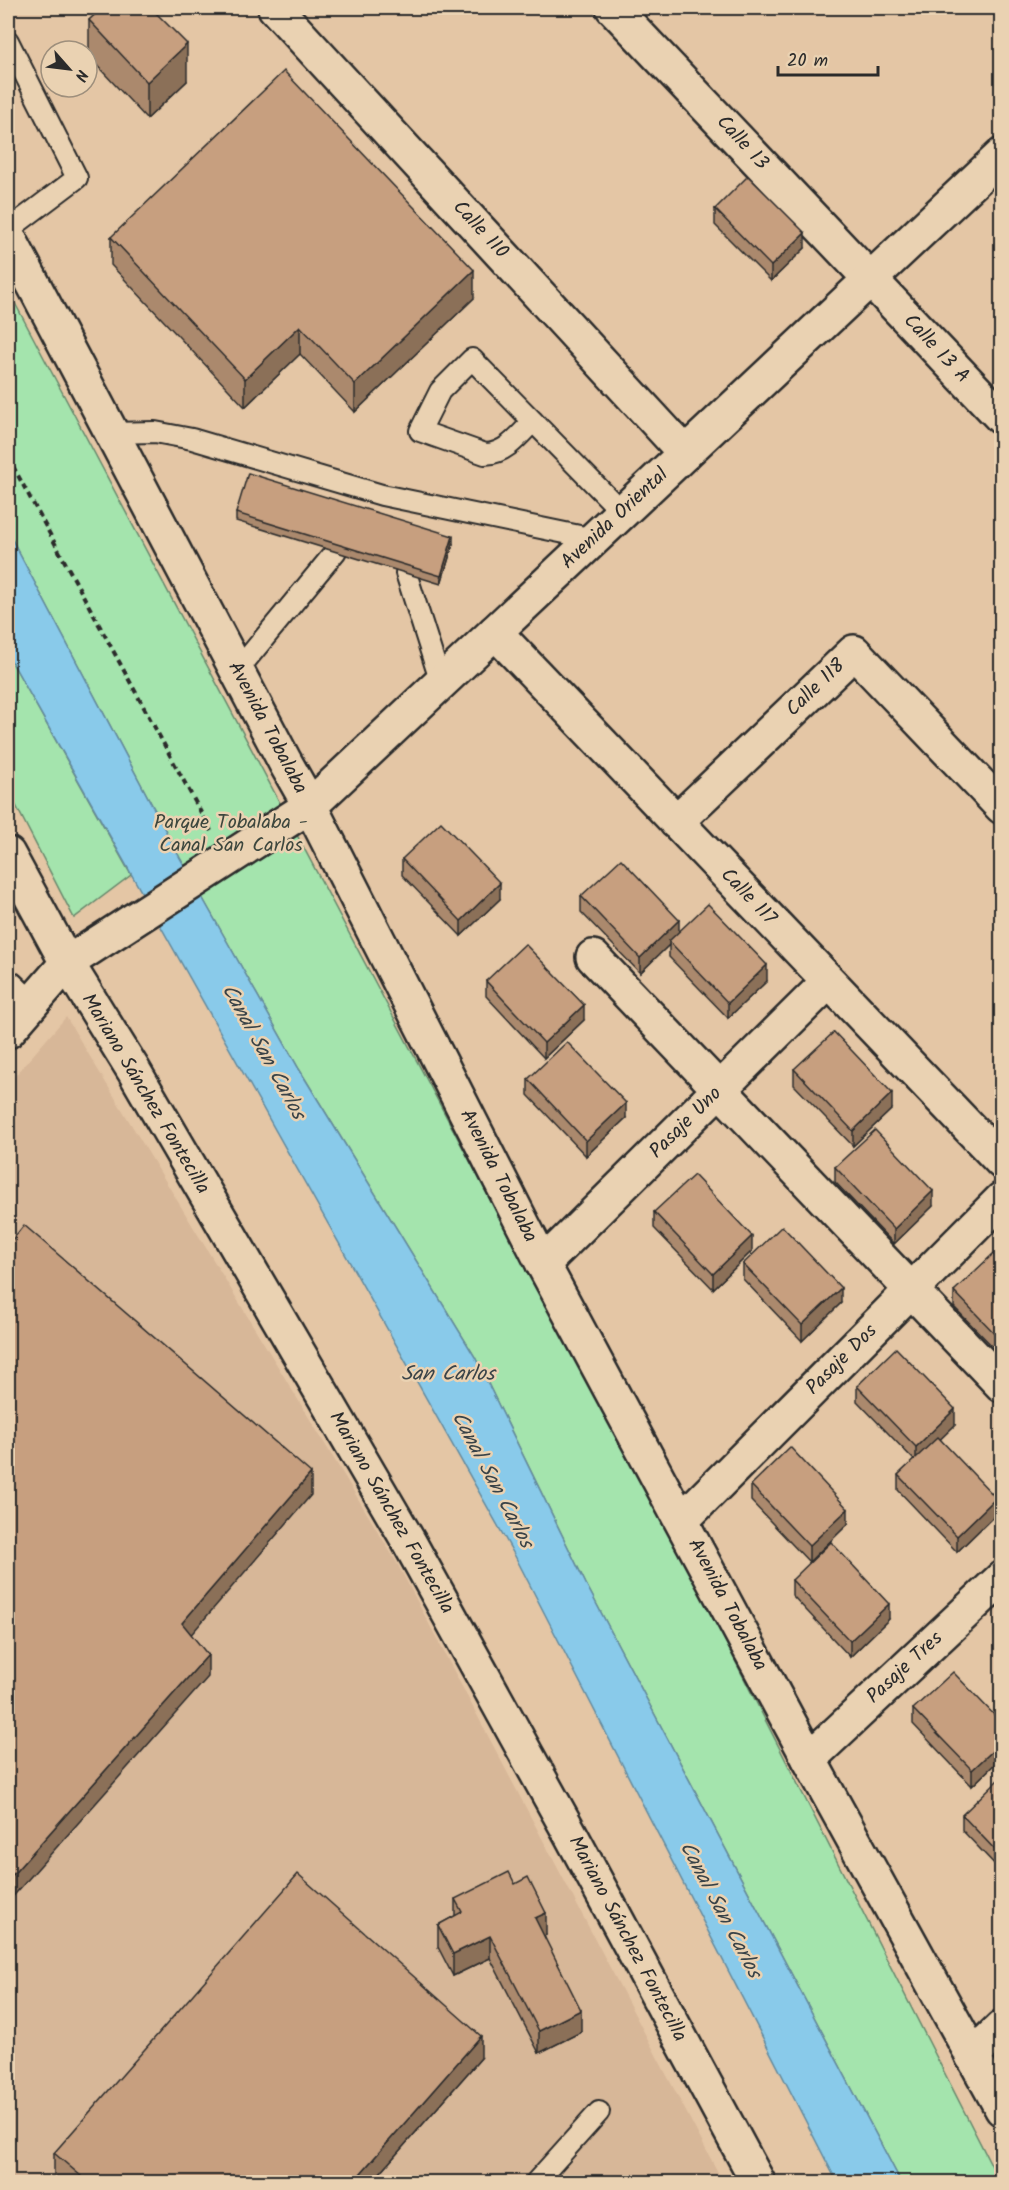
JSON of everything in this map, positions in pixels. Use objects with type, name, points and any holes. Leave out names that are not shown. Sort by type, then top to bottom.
[{"type":"street","name":"Calle 110","points":[[275,8],[685,453]]},
{"type":"street","name":"Calle 13","points":[[613,8],[870,279]]},
{"type":"street","name":"Avenida Oriental","points":[[14,1008],[67,963],[310,806],[1002,155]]},
{"type":"street","name":"Avenida Tobalaba","points":[[8,236],[110,433],[310,806],[543,1264],[809,1759],[1002,2109]]},
{"type":"street","name":"Calle 13 A","points":[[870,279],[1002,418]]},
{"type":"street","name":"Calle 117","points":[[495,632],[1002,1162]]},
{"type":"street","name":"Calle 118","points":[[676,822],[854,652],[1002,807]]},
{"type":"street","name":"Mariano Sánchez Fontecilla","points":[[8,854],[67,963],[134,1071],[409,1542],[566,1825],[758,2182]]},
{"type":"street","points":[[593,957],[1002,1385]]},
{"type":"street","name":"Pasaje Uno","points":[[543,1264],[829,981]]},
{"type":"street","name":"Pasaje Dos","points":[[681,1520],[1002,1198]]},
{"type":"street","name":"Pasaje Tres","points":[[809,1759],[1002,1578]]},
{"type":"street","points":[[972,2056],[1002,2027]]},
{"type":"lane","points":[[8,42],[78,178],[8,230]]},
{"type":"lane","points":[[533,421],[502,451],[494,454],[420,431],[440,391],[472,359],[533,421],[622,512]]},
{"type":"lane","points":[[110,433],[155,432],[192,439],[380,507],[594,539]]},
{"type":"lane","points":[[237,671],[336,551]]},
{"type":"lane","points":[[406,573],[441,683]]},
{"type":"lane","points":[[536,2182],[599,2112]]},
{"type":"path","points":[[8,457],[222,863]]},
{"type":"shaded area","points":[[66,1017],[397,1563],[723,2182],[8,2182],[8,1084]]},
{"type":"green space","name":"Parque Tobalaba - Canal San Carlos","points":[[8,290],[517,1250],[660,1513],[1000,2182],[901,2182],[586,1584],[475,1357],[299,1069],[180,858],[8,532]]},
{"type":"green space","points":[[8,655],[131,875],[74,918],[8,790]]},
{"type":"water","name":"San Carlos","points":[[8,532],[180,858],[299,1069],[475,1357],[586,1584],[901,2182],[837,2182],[515,1556],[8,655]]},
{"type":"building","points":[[102,8],[151,8],[187,44],[147,82],[89,20]]},
{"type":"building","points":[[284,71],[474,270],[355,384],[300,326],[245,379],[111,237]]},
{"type":"building","points":[[748,176],[805,233],[771,266],[715,209]]},
{"type":"building","points":[[248,473],[453,536],[441,576],[236,513]]},
{"type":"building","points":[[441,822],[500,883],[461,921],[402,859]]},
{"type":"building","points":[[621,859],[679,920],[640,958],[581,896]]},
{"type":"building","points":[[708,904],[767,965],[728,1003],[669,941]]},
{"type":"building","points":[[525,944],[584,1005],[544,1043],[486,981]]},
{"type":"building","points":[[834,1032],[892,1093],[853,1131],[794,1069]]},
{"type":"building","points":[[567,1042],[626,1103],[586,1141],[528,1079]]},
{"type":"building","points":[[875,1130],[933,1191],[894,1229],[835,1167]]},
{"type":"building","points":[[694,1175],[752,1236],[713,1274],[654,1212]]},
{"type":"building","points":[[24,1225],[311,1473],[182,1623],[208,1655],[8,1880],[8,1245]]},
{"type":"building","points":[[782,1226],[841,1288],[802,1325],[743,1264]]},
{"type":"building","points":[[993,1254],[1002,1263],[1002,1341],[954,1291]]},
{"type":"building","points":[[896,1348],[955,1409],[916,1447],[857,1386]]},
{"type":"building","points":[[938,1437],[996,1498],[957,1536],[898,1475]]},
{"type":"building","points":[[790,1447],[848,1509],[809,1546],[751,1485]]},
{"type":"building","points":[[831,1542],[889,1604],[850,1641],[792,1580]]},
{"type":"building","points":[[953,1672],[1002,1723],[1002,1742],[972,1770],[913,1709]]},
{"type":"building","points":[[1002,1778],[1002,1857],[962,1815]]},
{"type":"building","points":[[509,1872],[515,1884],[528,1877],[546,1913],[535,1918],[581,2010],[539,2031],[490,1936],[453,1954],[438,1925],[462,1912],[455,1899]]},
{"type":"building","points":[[298,1874],[481,2036],[353,2182],[88,2182],[54,2153]]},
{"type":"water label","name":"Canal San Carlos","points":[[263,1052]]},
{"type":"water label","name":"Canal San Carlos","points":[[492,1480]]},
{"type":"water label","name":"Canal San Carlos","points":[[720,1910]]}]
